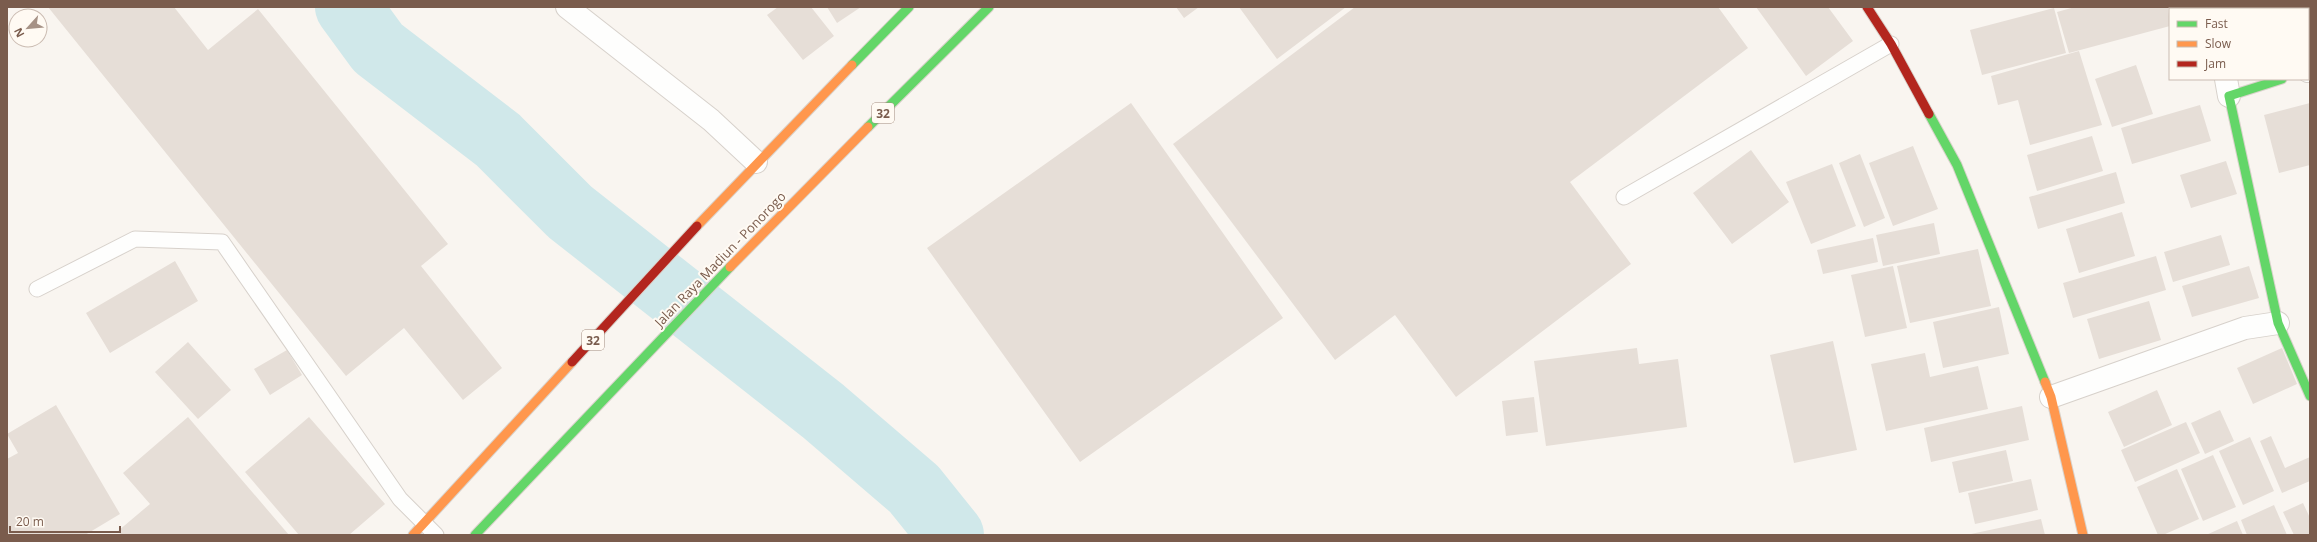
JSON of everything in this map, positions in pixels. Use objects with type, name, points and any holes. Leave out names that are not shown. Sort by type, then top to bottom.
[{"type":"main road","name":"32","points":[[413,535],[750,168],[909,7]]},
{"type":"main road","name":"Jalan Raya Madiun - Ponorogo","points":[[476,534],[776,218],[989,7]]},
{"type":"main road","points":[[1867,7],[1891,44],[1957,164],[2051,397],[2083,535]]},
{"type":"main road","points":[[2276,80],[2228,88],[2278,323],[2310,396]]},
{"type":"street","points":[[567,7],[711,120],[733,140],[750,168]]},
{"type":"street","points":[[2051,397],[2245,328],[2278,323]]},
{"type":"lane","points":[[1624,197],[1891,44]]},
{"type":"lane","points":[[37,289],[135,239],[222,242],[400,499],[436,535]]},
{"type":"building","points":[[48,7],[174,7],[208,50],[258,9],[448,244],[421,266],[502,368],[463,400],[404,328],[346,376]]},
{"type":"building","points":[[778,7],[811,7],[834,36],[803,60],[767,15]]},
{"type":"building","points":[[827,7],[861,7],[837,23]]},
{"type":"building","points":[[1176,7],[1199,7],[1184,18]]},
{"type":"building","points":[[1239,7],[1346,7],[1277,59]]},
{"type":"building","points":[[1355,7],[1718,7],[1748,48],[1570,182],[1631,264],[1456,397],[1395,315],[1335,360],[1173,144]]},
{"type":"building","points":[[1756,7],[1828,7],[1853,41],[1806,76]]},
{"type":"building","points":[[2075,7],[2168,7],[2169,26],[2069,53],[2057,12]]},
{"type":"building","points":[[2310,7],[2310,52],[2309,8],[2264,8]]},
{"type":"building","points":[[2054,8],[2066,53],[1982,75],[1970,30]]},
{"type":"building","points":[[2079,51],[2102,125],[2030,145],[2018,100],[1998,105],[1991,76]]},
{"type":"building","points":[[2136,65],[2153,114],[2112,127],[2095,79]]},
{"type":"building","points":[[1131,103],[1283,318],[1080,462],[927,248]]},
{"type":"building","points":[[2310,103],[2310,165],[2279,173],[2264,115]]},
{"type":"building","points":[[2200,105],[2211,141],[2132,164],[2121,128]]},
{"type":"building","points":[[2092,136],[2103,171],[2037,191],[2027,155]]},
{"type":"building","points":[[1913,146],[1938,209],[1893,226],[1869,163]]},
{"type":"building","points":[[1751,150],[1789,202],[1732,244],[1693,193]]},
{"type":"building","points":[[1860,154],[1885,218],[1864,227],[1839,163]]},
{"type":"building","points":[[2226,161],[2237,194],[2191,208],[2180,175]]},
{"type":"building","points":[[1832,164],[1856,226],[1811,244],[1786,182]]},
{"type":"building","points":[[2116,172],[2125,203],[2038,229],[2029,197]]},
{"type":"building","points":[[2122,212],[2135,256],[2079,273],[2066,229]]},
{"type":"building","points":[[1934,223],[1940,254],[1883,266],[1876,235]]},
{"type":"building","points":[[2221,235],[2230,265],[2173,282],[2164,252]]},
{"type":"building","points":[[1873,238],[1878,262],[1823,274],[1817,250]]},
{"type":"building","points":[[1978,249],[1991,306],[1910,323],[1897,266]]},
{"type":"building","points":[[2156,256],[2166,290],[2073,318],[2063,283]]},
{"type":"building","points":[[175,261],[198,301],[110,353],[86,313]]},
{"type":"building","points":[[1893,266],[1907,328],[1865,337],[1851,275]]},
{"type":"building","points":[[2249,266],[2259,298],[2192,317],[2182,286]]},
{"type":"building","points":[[2149,301],[2161,340],[2099,359],[2087,319]]},
{"type":"building","points":[[1999,307],[2009,354],[1943,368],[1933,322]]},
{"type":"building","points":[[1833,341],[1857,450],[1794,463],[1770,355]]},
{"type":"building","points":[[188,342],[231,390],[198,419],[155,372]]},
{"type":"building","points":[[1637,348],[1639,364],[1678,359],[1687,427],[1546,446],[1534,361]]},
{"type":"building","points":[[2282,348],[2297,384],[2253,404],[2237,368]]},
{"type":"building","points":[[287,350],[302,375],[270,395],[254,369]]},
{"type":"building","points":[[1925,353],[1930,377],[1978,366],[1988,409],[1886,431],[1871,364]]},
{"type":"building","points":[[2157,390],[2172,425],[2124,447],[2108,412]]},
{"type":"building","points":[[1534,397],[1538,432],[1506,436],[1502,401]]},
{"type":"building","points":[[56,405],[120,514],[85,535],[7,535],[7,459],[18,453],[7,434]]},
{"type":"building","points":[[2022,406],[2029,440],[1931,462],[1924,428]]},
{"type":"building","points":[[2220,410],[2234,441],[2205,454],[2191,423]]},
{"type":"building","points":[[188,417],[289,535],[121,535],[118,531],[150,504],[123,473]]},
{"type":"building","points":[[309,417],[385,504],[349,535],[299,535],[245,472]]},
{"type":"building","points":[[2186,422],[2200,453],[2135,482],[2121,450]]},
{"type":"building","points":[[2271,436],[2285,468],[2310,457],[2310,481],[2282,493],[2260,441]]},
{"type":"building","points":[[2250,437],[2274,491],[2243,505],[2219,451]]},
{"type":"building","points":[[2006,450],[2013,481],[1959,493],[1952,462]]},
{"type":"building","points":[[2213,455],[2236,507],[2203,521],[2181,469]]},
{"type":"building","points":[[2177,469],[2199,519],[2163,535],[2158,535],[2137,487]]},
{"type":"building","points":[[2031,479],[2038,510],[1975,524],[1968,493]]},
{"type":"building","points":[[2303,503],[2310,518],[2310,535],[2294,535],[2283,512]]},
{"type":"building","points":[[2274,505],[2287,535],[2247,535],[2241,520]]},
{"type":"building","points":[[2041,519],[2045,535],[1971,535],[1971,534]]},
{"type":"building","points":[[2237,521],[2243,535],[2206,535]]},
{"type":"waterway","points":[[348,7],[378,48],[498,140],[570,212],[823,411],[914,489],[951,535]]},
{"type":"traffic: fast","points":[[852,65],[909,7]]},
{"type":"traffic: fast","points":[[868,127],[989,7]]},
{"type":"traffic: fast","points":[[2279,80],[2229,96],[2278,323],[2310,396]]},
{"type":"traffic: fast","points":[[1929,114],[1957,165],[2045,382]]},
{"type":"traffic: fast","points":[[475,535],[730,267]]},
{"type":"traffic: slow","points":[[697,226],[852,65]]},
{"type":"traffic: slow","points":[[730,267],[868,127]]},
{"type":"traffic: slow","points":[[413,535],[572,362]]},
{"type":"traffic: slow","points":[[2045,382],[2051,397],[2083,535]]},
{"type":"traffic: jam","points":[[1867,7],[1891,44],[1929,114]]},
{"type":"traffic: jam","points":[[572,362],[697,226]]}]
